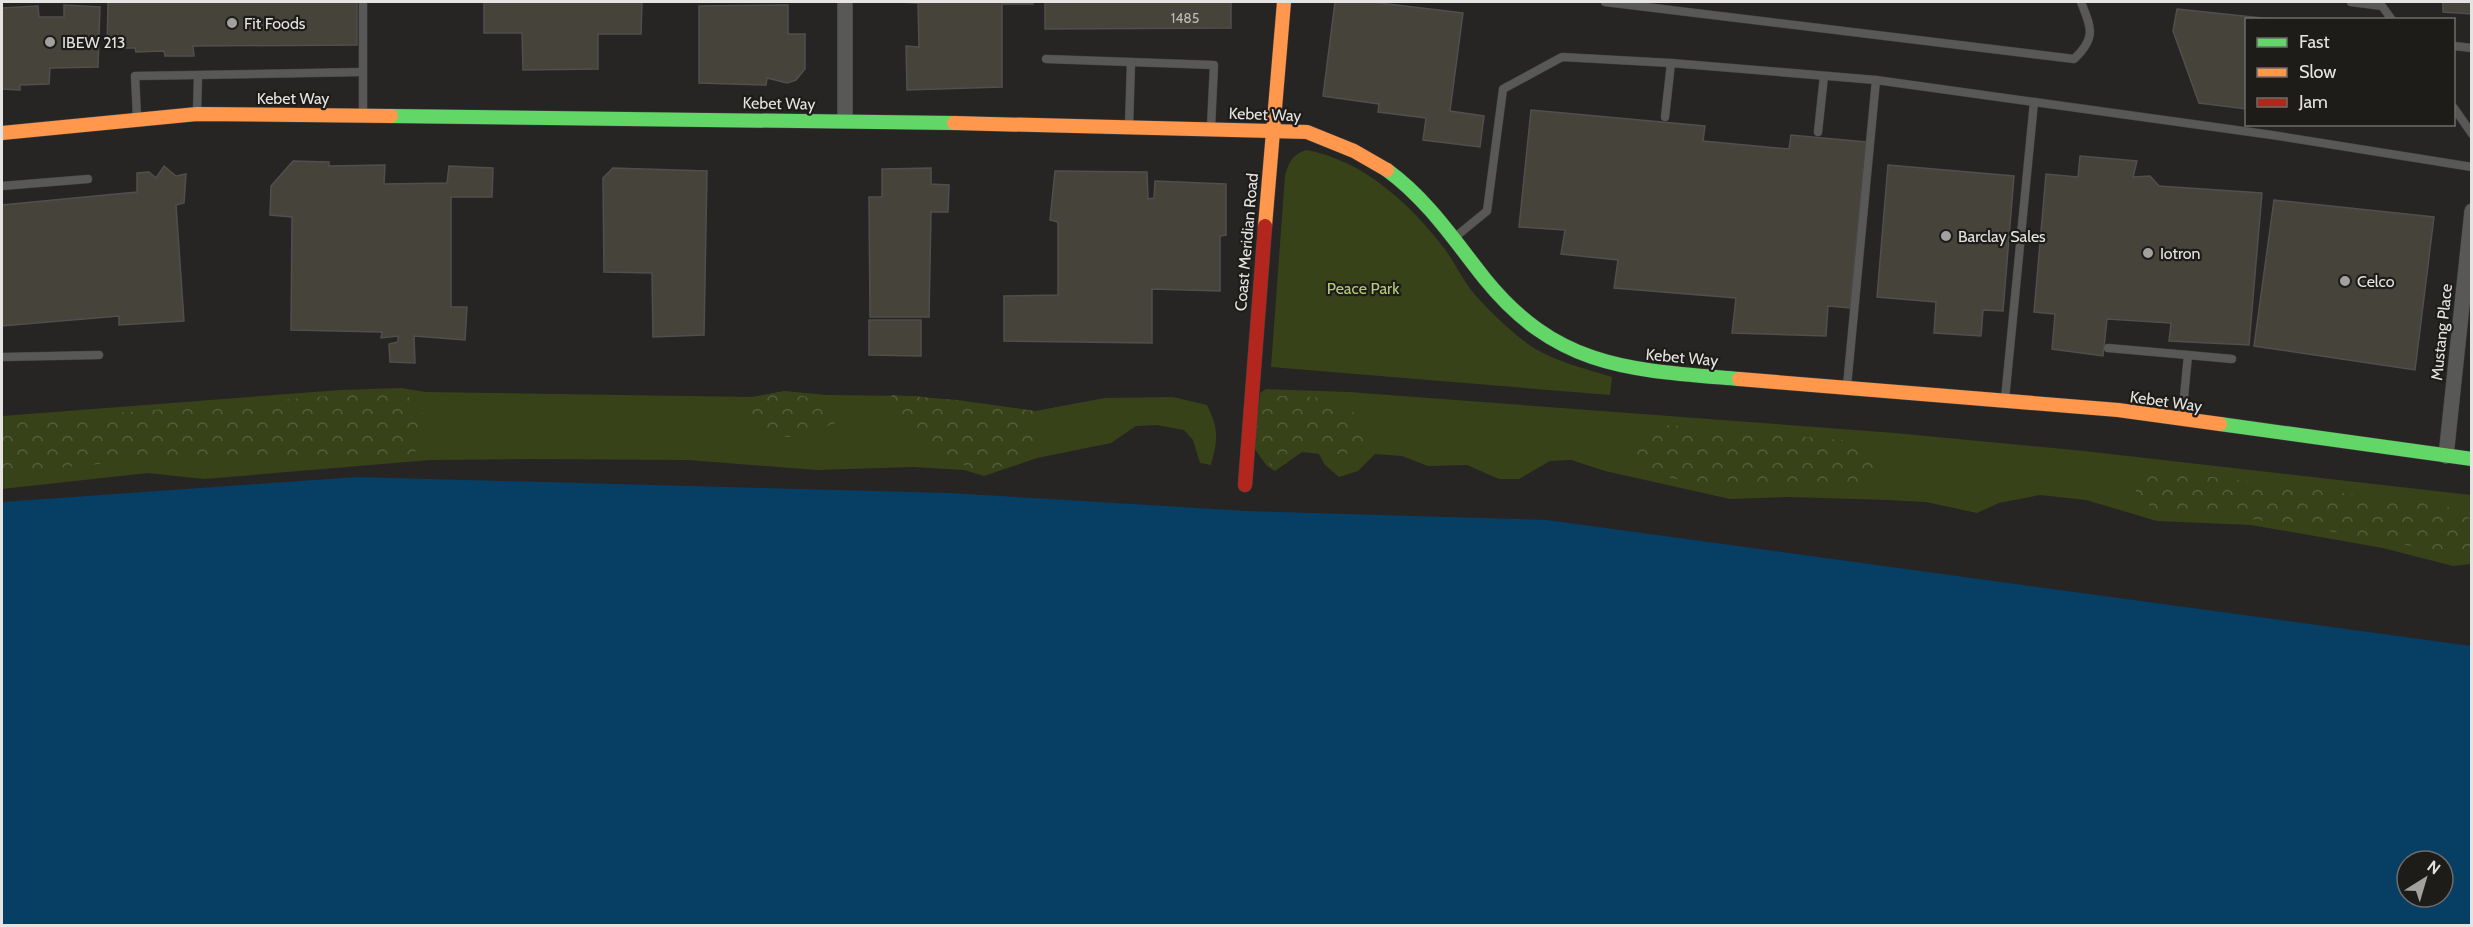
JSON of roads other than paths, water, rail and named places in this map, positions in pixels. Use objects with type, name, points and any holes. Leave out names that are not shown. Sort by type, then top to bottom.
[{"type":"street","points":[[845,2],[845,120]]},
{"type":"street","name":"Coast Meridian Road","points":[[1245,485],[1284,2]]},
{"type":"street","name":"Kebet Way","points":[[2,133],[197,114],[845,120],[1306,132],[1336,141],[1370,159],[1395,176],[1422,200],[1504,301],[1520,316],[1548,338],[1577,354],[1616,367],[2118,410],[2472,459]]},
{"type":"street","name":"Mustang Place","points":[[2446,456],[2472,211]]},
{"type":"lane","points":[[363,2],[363,116]]},
{"type":"lane","points":[[1605,2],[2074,59],[2087,46],[2091,29],[2081,2]]},
{"type":"lane","points":[[2351,2],[2382,4],[2391,18]]},
{"type":"lane","points":[[2455,46],[2472,48]]},
{"type":"lane","points":[[1453,238],[1487,211],[1503,89],[1562,57],[1671,63],[1876,80],[2472,166]]},
{"type":"lane","points":[[1046,59],[1214,65],[1211,129]]},
{"type":"lane","points":[[1129,127],[1131,62]]},
{"type":"lane","points":[[1665,117],[1671,63]]},
{"type":"lane","points":[[137,119],[135,76],[363,72]]},
{"type":"lane","points":[[197,114],[198,76]]},
{"type":"lane","points":[[1818,132],[1824,76]]},
{"type":"lane","points":[[1847,388],[1876,80]]},
{"type":"lane","points":[[2005,401],[2034,102]]},
{"type":"lane","points":[[2455,109],[2472,134]]},
{"type":"lane","points":[[2,186],[88,179]]},
{"type":"lane","points":[[2108,348],[2232,359]]},
{"type":"lane","points":[[2,357],[99,355]]},
{"type":"lane","points":[[2182,419],[2188,355]]},
{"type":"water","points":[[357,477],[950,493],[1248,511],[1547,520],[2471,646],[2471,925],[2,925],[2,502]]},
{"type":"place","name":"Fit Foods","points":[[232,23]]},
{"type":"place","name":"IBEW 213","points":[[50,42]]},
{"type":"place","name":"Barclay Sales","points":[[1946,236]]},
{"type":"place","name":"Iotron","points":[[2148,253]]},
{"type":"place","name":"Celco","points":[[2345,281]]},
{"type":"park label","name":"Peace Park","points":[[1363,288]]}]
